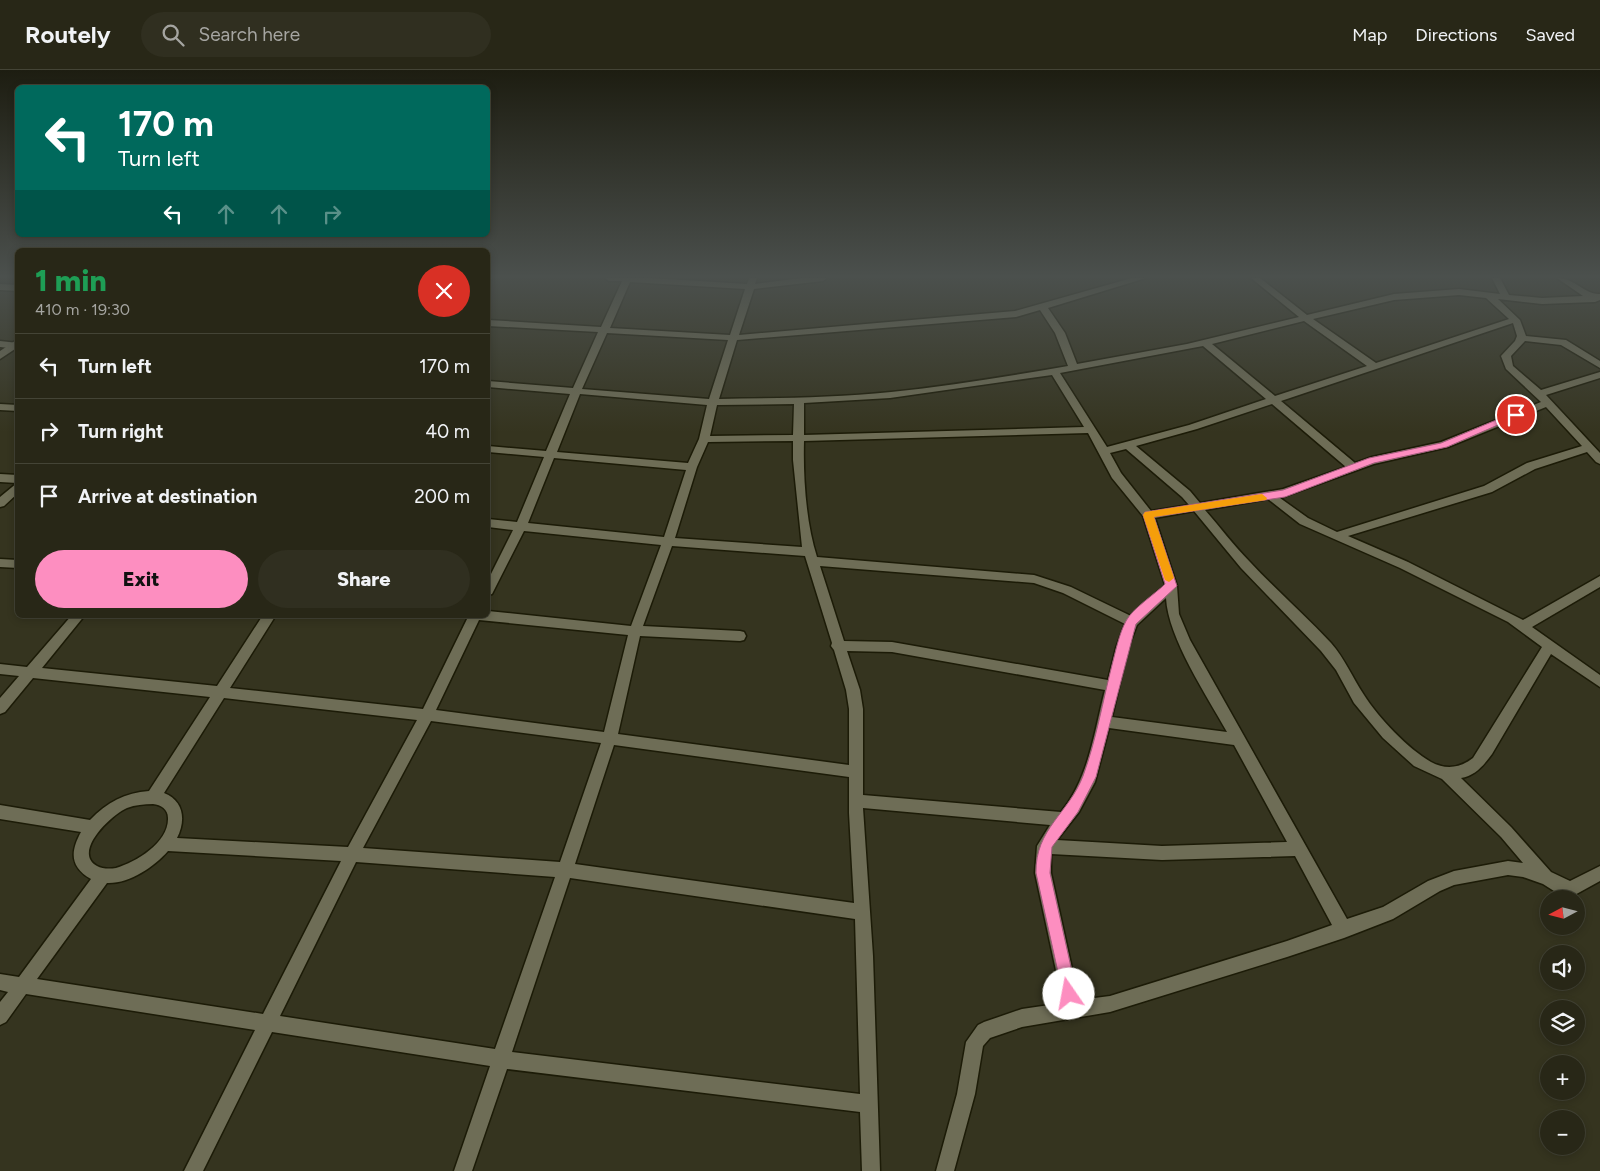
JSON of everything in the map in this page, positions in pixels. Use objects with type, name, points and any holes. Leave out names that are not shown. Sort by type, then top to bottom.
[{"type":"street","points":[[593,329],[733,338],[840,329]]},
{"type":"street","points":[[463,1171],[610,737],[636,631],[668,542],[692,467],[704,439],[713,402],[736,329]]},
{"type":"street","points":[[1058,329],[1074,368]]},
{"type":"street","points":[[490,384],[713,402],[799,401],[890,395],[1055,372],[1205,343],[1259,329]]},
{"type":"street","points":[[1321,329],[1374,366]]},
{"type":"street","points":[[1104,451],[1193,427],[1485,329]]},
{"type":"street","points":[[1518,329],[1522,338]]},
{"type":"street","points":[[490,587],[521,526],[603,330]]},
{"type":"street","points":[[1522,338],[1563,342],[1600,365]]},
{"type":"street","points":[[1522,338],[1506,356],[1505,360],[1515,374],[1548,403],[1600,460]]},
{"type":"street","points":[[1205,343],[1353,467]]},
{"type":"street","points":[[0,344],[15,344]]},
{"type":"street","points":[[0,356],[15,345]]},
{"type":"street","points":[[1055,372],[1092,430],[1122,484],[1148,515],[1171,586],[1174,614],[1178,626],[1344,930]]},
{"type":"street","points":[[1539,394],[1600,375]]},
{"type":"street","points":[[799,401],[797,440],[804,522],[811,557],[853,690],[856,709],[856,801],[864,956],[871,1171]]},
{"type":"street","points":[[1148,515],[1271,496],[1317,483],[1353,467],[1382,458],[1444,445],[1548,403]]},
{"type":"street","points":[[0,407],[15,408]]},
{"type":"street","points":[[704,439],[797,440],[1092,430]]},
{"type":"street","points":[[1128,445],[1168,477],[1197,506],[1212,528],[1245,565],[1330,652],[1341,666],[1359,700],[1388,734],[1428,768],[1447,774],[1466,771],[1478,762],[1550,645]]},
{"type":"street","points":[[1336,536],[1488,489],[1538,464],[1588,448]]},
{"type":"street","points":[[490,449],[692,467]]},
{"type":"street","points":[[0,478],[15,479]]},
{"type":"street","points":[[0,503],[15,489]]},
{"type":"street","points":[[1271,496],[1304,521],[1474,598],[1522,626],[1600,682]]},
{"type":"street","points":[[490,524],[1034,579],[1067,590],[1132,622]]},
{"type":"street","points":[[0,562],[15,564]]},
{"type":"street","points":[[1522,626],[1600,581]]},
{"type":"street","points":[[1073,1011],[1043,873],[1045,846],[1083,794],[1132,622],[1171,586]]},
{"type":"street","points":[[490,616],[636,631],[740,636]]},
{"type":"street","points":[[0,708],[76,618]]},
{"type":"street","points":[[153,797],[268,618]]},
{"type":"street","points":[[193,1171],[266,1022],[352,854],[427,714],[475,618]]},
{"type":"street","points":[[838,646],[892,647],[985,665],[1114,686]]},
{"type":"street","points":[[0,669],[427,714],[610,737],[732,756],[857,772]]},
{"type":"street","points":[[1104,722],[1240,740]]},
{"type":"street","points":[[1447,774],[1506,832],[1547,878]]},
{"type":"street","points":[[153,797],[167,802],[174,812],[174,827],[166,844],[153,857],[137,868],[119,875],[103,876],[91,872],[83,864],[82,847],[92,827],[105,814],[121,804],[138,798],[153,797]]},
{"type":"street","points":[[856,801],[1063,819]]},
{"type":"street","points":[[0,812],[92,827]]},
{"type":"street","points":[[166,844],[352,854],[565,870],[861,912]]},
{"type":"street","points":[[1045,846],[1162,853],[1299,849]]},
{"type":"street","points":[[945,1171],[966,1094],[976,1042],[984,1031],[1022,1018],[1073,1011],[1148,993],[1344,930],[1387,914],[1434,886],[1454,878],[1508,868],[1523,870],[1547,878],[1560,886],[1572,889],[1600,873]]},
{"type":"street","points":[[0,1016],[103,876]]},
{"type":"street","points":[[0,982],[500,1059],[870,1104]]},
{"type":"slow traffic","points":[[1169,578],[1148,515],[1197,506],[1262,498]]},
{"type":"route","points":[[1069,994],[1043,873],[1045,846],[1063,819],[1074,808],[1083,794],[1090,777],[1119,667],[1122,648],[1132,622],[1171,586],[1148,515],[1285,493],[1317,483],[1372,461],[1444,445],[1516,415]]}]
